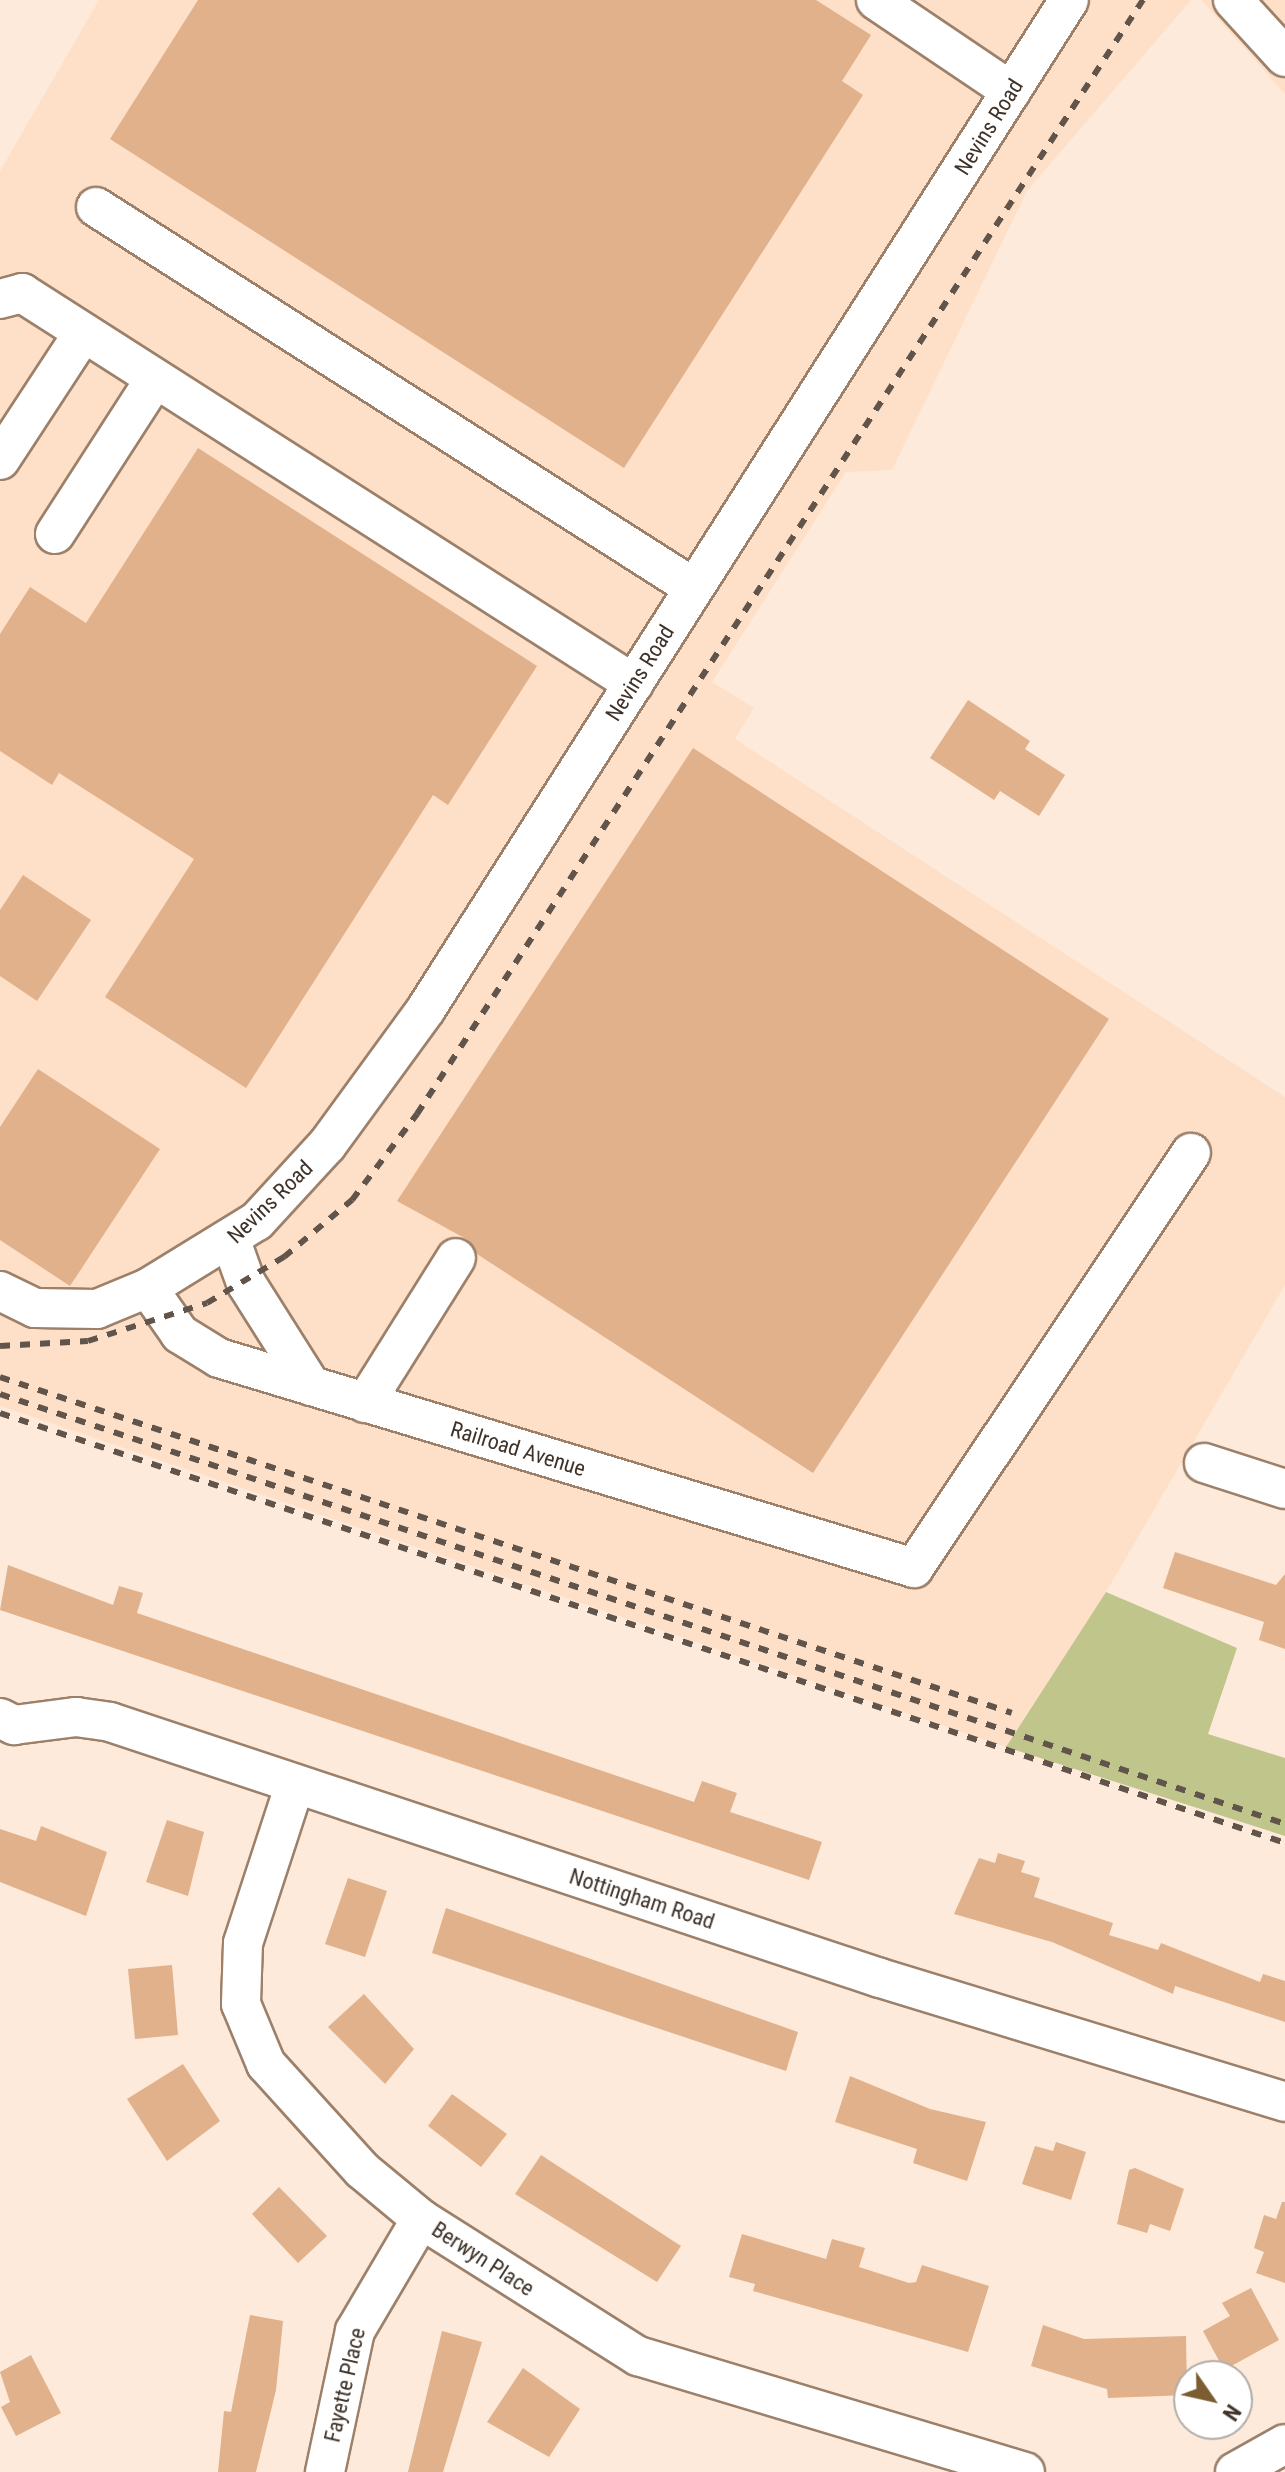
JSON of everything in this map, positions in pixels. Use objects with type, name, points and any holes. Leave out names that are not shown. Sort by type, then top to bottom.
[{"type":"street","points":[[876,0],[1011,91]]},
{"type":"street","name":"Nevins Road","points":[[0,1291],[35,1308],[97,1309],[148,1288],[231,1241],[292,1186],[375,1080],[634,684],[1069,0]]},
{"type":"street","points":[[1233,0],[1285,57]]},
{"type":"street","points":[[96,207],[694,588]]},
{"type":"street","points":[[0,299],[22,293],[634,684]]},
{"type":"street","points":[[0,460],[83,333]]},
{"type":"street","points":[[55,534],[155,379]]},
{"type":"street","name":"Railroad Avenue","points":[[148,1288],[166,1319],[198,1348],[365,1403],[914,1568],[1191,1153]]},
{"type":"street","points":[[231,1241],[246,1283],[311,1386]]},
{"type":"street","points":[[365,1403],[456,1258]]},
{"type":"street","points":[[1204,1463],[1285,1489]]},
{"type":"street","name":"Nottingham Road","points":[[0,1718],[14,1725],[76,1717],[110,1722],[1285,2102]]},
{"type":"street","name":"Berwyn Place","points":[[295,1784],[243,1943],[241,2004],[250,2036],[287,2090],[421,2219],[638,2356],[1025,2472]]},
{"type":"street","name":"Fayette Place","points":[[325,2472],[355,2331],[421,2219]]},
{"type":"street","points":[[1235,2472],[1285,2444]]},
{"type":"shaded area","points":[[99,0],[1191,0],[1027,191],[892,470],[846,472],[712,682],[754,708],[735,739],[1285,1097],[1285,1285],[1106,1592],[1006,1747],[0,1406],[0,171]]},
{"type":"shaded area","points":[[1201,0],[1285,0],[1285,94],[1263,69]]},
{"type":"green space","points":[[1106,1592],[1237,1648],[1208,1734],[1285,1758],[1285,1836],[1006,1747]]},
{"type":"building","points":[[198,0],[816,0],[871,35],[842,81],[863,95],[624,468],[110,139]]},
{"type":"building","points":[[198,448],[537,666],[448,805],[433,795],[246,1088],[105,997],[194,859],[59,773],[52,785],[0,751],[0,634],[30,587],[86,623]]},
{"type":"building","points":[[968,700],[1030,741],[1025,749],[1065,775],[1039,816],[1000,791],[994,800],[930,758]]},
{"type":"building","points":[[693,748],[1109,1019],[813,1473],[477,1254],[468,1240],[397,1201]]},
{"type":"building","points":[[23,875],[91,920],[37,1001],[0,976],[0,910]]},
{"type":"building","points":[[38,1069],[160,1149],[70,1286],[0,1240],[0,1127]]},
{"type":"building","points":[[1175,1552],[1276,1585],[1285,1574],[1285,1649],[1259,1640],[1264,1622],[1163,1588]]},
{"type":"building","points":[[8,1565],[113,1605],[119,1586],[143,1593],[137,1613],[694,1802],[702,1781],[737,1793],[730,1812],[822,1842],[809,1880],[0,1610]]},
{"type":"building","points":[[167,1820],[204,1832],[188,1896],[146,1882]]},
{"type":"building","points":[[41,1826],[107,1852],[86,1916],[0,1882],[0,1829],[36,1841]]},
{"type":"building","points":[[998,1853],[1025,1861],[1021,1872],[1040,1878],[1034,1897],[1113,1923],[1109,1935],[1158,1950],[1161,1943],[1260,1982],[1263,1974],[1285,1981],[1285,2022],[1175,1986],[1173,1994],[1052,1942],[954,1914],[979,1858],[995,1863]]},
{"type":"building","points":[[348,1878],[387,1891],[365,1957],[325,1944]]},
{"type":"building","points":[[446,1908],[798,2032],[786,2071],[432,1953]]},
{"type":"building","points":[[172,1965],[178,2035],[135,2039],[128,1969]]},
{"type":"building","points":[[364,1994],[414,2049],[385,2084],[328,2027]]},
{"type":"building","points":[[183,2064],[220,2121],[167,2161],[127,2099]]},
{"type":"building","points":[[850,2076],[930,2109],[986,2122],[967,2181],[913,2163],[917,2149],[835,2122]]},
{"type":"building","points":[[452,2094],[507,2134],[481,2167],[428,2126]]},
{"type":"building","points":[[1056,2142],[1086,2152],[1071,2200],[1022,2184],[1035,2146],[1053,2151]]},
{"type":"building","points":[[541,2155],[681,2246],[657,2282],[515,2194]]},
{"type":"building","points":[[1135,2168],[1184,2189],[1170,2231],[1150,2224],[1147,2233],[1117,2224],[1129,2170]]},
{"type":"building","points":[[279,2187],[327,2236],[298,2263],[252,2214]]},
{"type":"building","points":[[1282,2202],[1285,2202],[1285,2283],[1256,2273],[1264,2252],[1254,2248],[1264,2215],[1276,2219]]},
{"type":"building","points":[[742,2234],[826,2259],[832,2239],[865,2248],[859,2267],[909,2283],[916,2282],[922,2265],[989,2286],[968,2352],[753,2291],[755,2284],[729,2277]]},
{"type":"building","points":[[1251,2288],[1279,2340],[1242,2360],[1219,2360],[1203,2331],[1230,2316],[1222,2303]]},
{"type":"building","points":[[250,2315],[283,2321],[276,2390],[256,2472],[218,2472],[224,2411],[231,2412]]},
{"type":"building","points":[[1043,2325],[1084,2339],[1186,2336],[1186,2360],[1173,2360],[1173,2396],[1108,2398],[1107,2389],[1031,2366]]},
{"type":"building","points":[[442,2331],[482,2342],[443,2472],[408,2472]]},
{"type":"building","points":[[31,2355],[61,2413],[16,2436],[1,2407],[10,2402],[0,2372]]},
{"type":"building","points":[[523,2368],[580,2409],[549,2457],[487,2422]]},
{"type":"railway","points":[[0,1346],[88,1341],[207,1303],[284,1257],[352,1200],[417,1114],[1143,0]]},
{"type":"railway","points":[[0,1377],[1012,1713]]},
{"type":"railway","points":[[0,1394],[1285,1824]]},
{"type":"railway","points":[[0,1413],[1285,1843]]}]
